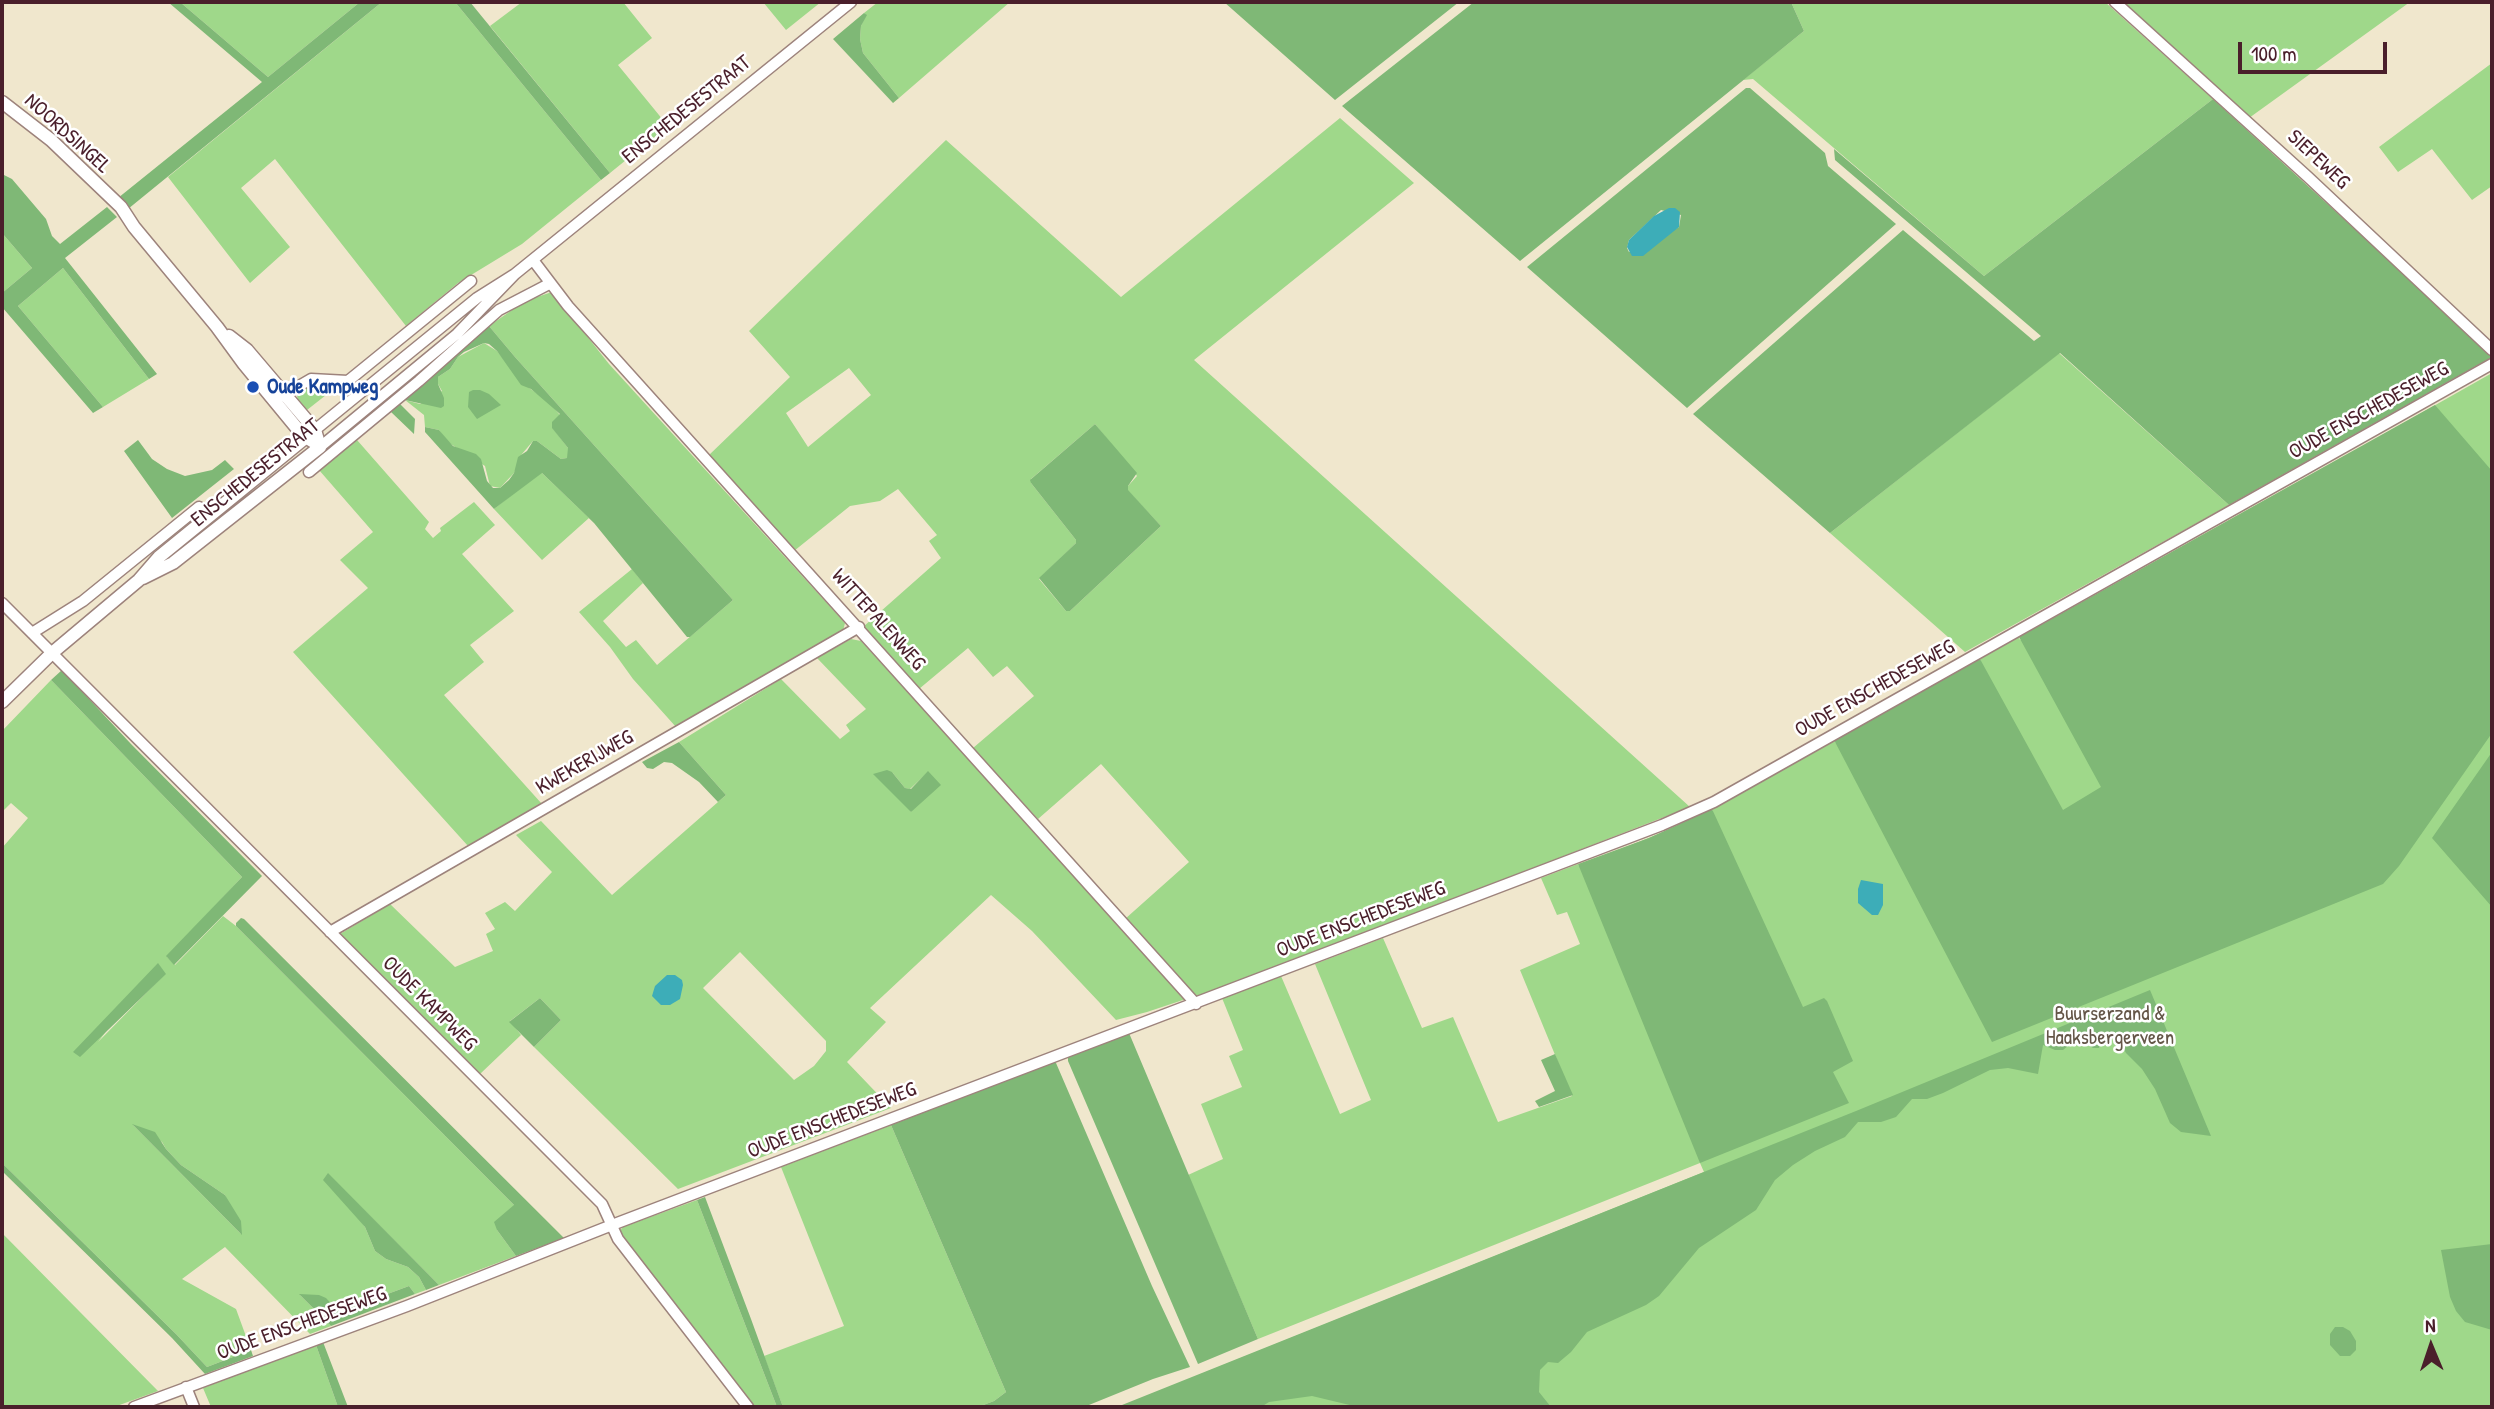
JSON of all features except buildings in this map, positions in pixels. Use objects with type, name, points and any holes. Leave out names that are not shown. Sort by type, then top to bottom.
[{"type":"main road","name":"NOORDSINGEL","points":[[2,102],[51,140],[121,207],[134,227],[320,447]]},
{"type":"main road","name":"ENSCHEDESESTRAAT","points":[[2,702],[52,653],[139,580],[159,557],[310,434]]},
{"type":"main road","name":"ENSCHEDESESTRAAT","points":[[139,580],[173,563],[320,447]]},
{"type":"street","name":"ENSCHEDESESTRAAT","points":[[320,447],[457,334],[516,274],[850,2]]},
{"type":"street","name":"SIEPEWEG","points":[[2115,2],[2308,177],[2492,350]]},
{"type":"street","name":"WITTEPALENWEG","points":[[533,260],[549,284],[1196,1004]]},
{"type":"street","name":"ENSCHEDESESTRAAT","points":[[310,434],[477,298],[516,274]]},
{"type":"street","name":"ENSCHEDESESTRAAT","points":[[279,398],[311,379],[348,381],[471,281]]},
{"type":"street","name":"ENSCHEDESESTRAAT","points":[[309,472],[419,381],[499,310],[549,284]]},
{"type":"street","name":"OUDE ENSCHEDESEWEG","points":[[134,1407],[407,1306],[612,1225],[1196,1004],[1662,825],[1714,802],[2492,364]]},
{"type":"street","name":"ENSCHEDESESTRAAT","points":[[32,633],[83,601],[199,507]]},
{"type":"street","name":"OUDE KAMPWEG","points":[[2,603],[601,1204],[618,1238],[748,1407]]},
{"type":"street","name":"KWEKERIJWEG","points":[[330,932],[859,628]]},
{"type":"street","points":[[186,1387],[194,1407]]},
{"type":"green space","points":[[168,2],[180,2],[268,77],[360,2],[382,2],[128,209],[118,198],[262,82]]},
{"type":"green space","points":[[180,2],[360,2],[268,77]]},
{"type":"green space","points":[[382,2],[455,2],[601,180],[522,244],[458,283],[406,326],[275,159],[241,188],[290,247],[250,283],[168,177]]},
{"type":"green space","points":[[455,2],[470,2],[610,173],[601,180]]},
{"type":"green space","points":[[522,2],[623,2],[652,38],[618,65],[668,126],[610,173],[490,26]]},
{"type":"green space","points":[[763,2],[821,2],[786,30]]},
{"type":"green space","points":[[878,2],[1010,2],[899,98],[863,53],[860,39],[861,26],[866,15],[864,13]]},
{"type":"green space","points":[[1224,2],[1459,2],[1335,100]]},
{"type":"green space","points":[[1474,2],[1791,2],[1804,31],[1520,261],[1342,106]]},
{"type":"green space","points":[[1791,2],[2105,2],[2213,99],[1984,276],[1753,79],[1743,80],[1804,31]]},
{"type":"green space","points":[[2122,2],[2410,2],[2249,118]]},
{"type":"green space","points":[[864,13],[867,15],[861,26],[860,39],[863,53],[899,98],[893,103],[833,39]]},
{"type":"green space","points":[[2492,63],[2492,186],[2472,200],[2432,149],[2398,172],[2379,147]]},
{"type":"green space","points":[[1746,88],[1750,88],[1825,153],[1828,166],[1896,224],[1687,408],[1527,267]],"holes":[[[1661,210],[1681,215],[1679,227],[1629,252],[1629,240]]]},
{"type":"green space","points":[[2213,99],[2492,357],[2229,505],[2060,353],[1830,533],[1693,414],[1903,230],[2034,341],[2041,336],[1835,160],[1834,149],[1984,276]]},
{"type":"green space","points":[[1340,118],[1414,183],[1194,360],[1690,807],[1201,997],[1190,992],[1125,919],[1189,862],[1101,764],[1038,819],[973,748],[1034,696],[1007,666],[993,677],[968,648],[919,689],[863,627],[941,558],[929,541],[937,535],[898,489],[880,501],[850,506],[794,551],[708,456],[790,377],[749,331],[946,140],[1121,297]],"holes":[[[849,368],[871,395],[808,447],[786,413]],[[1095,424],[1137,476],[1127,490],[1161,526],[1070,611],[1066,611],[1039,579],[1076,540],[1031,483],[1031,479]]]},
{"type":"green space","points":[[2,174],[12,179],[46,219],[52,236],[60,244],[107,207],[117,217],[65,258],[157,374],[149,379],[63,268],[18,306],[103,407],[93,413],[2,307],[2,293],[32,268],[2,233]]},
{"type":"green space","points":[[2,233],[32,268],[2,293]]},
{"type":"green space","points":[[63,268],[149,379],[103,407],[18,306]]},
{"type":"green space","points":[[552,292],[609,364],[845,623],[843,631],[676,727],[579,612],[632,569],[643,583],[603,621],[626,647],[636,640],[657,665],[733,600],[489,326],[525,301]]},
{"type":"green space","points":[[489,326],[733,600],[690,637],[687,637],[594,523],[542,473],[494,509],[425,432],[425,427],[439,430],[453,446],[476,454],[481,459],[487,481],[493,488],[500,488],[509,480],[514,473],[518,457],[527,451],[533,441],[537,441],[561,459],[567,458],[568,448],[552,428],[552,422],[560,414],[531,389],[521,385],[489,344],[484,343],[464,352],[450,369],[438,377],[444,398],[444,406],[441,408],[405,400]]},
{"type":"green space","points":[[484,343],[497,351],[525,385],[549,402],[560,415],[552,427],[568,448],[568,458],[561,459],[537,441],[533,441],[522,454],[514,473],[500,488],[490,486],[485,466],[446,441],[439,430],[425,427],[424,415],[405,400],[420,404],[442,391],[438,377],[450,369],[458,357]]},
{"type":"green space","points":[[2059,353],[2229,505],[1965,652],[1830,533]]},
{"type":"green space","name":"Buurserzand & Haaksbergerveen","points":[[2492,373],[2492,1407],[1119,1407],[1704,1172],[1700,1163],[1258,1339],[1188,1175],[1223,1159],[1201,1104],[1242,1087],[1229,1056],[1243,1050],[1222,998],[1281,976],[1340,1114],[1371,1100],[1315,964],[1383,938],[1422,1028],[1453,1017],[1498,1122],[1572,1096],[1520,970],[1580,944],[1567,912],[1557,915],[1541,878],[1578,864],[1579,866],[1713,812],[1712,809],[1834,740],[1836,743],[1981,662],[1980,659],[2019,637],[2020,640]]},
{"type":"green space","points":[[317,381],[340,384],[307,410],[301,409],[297,394],[306,385]]},
{"type":"green space","points":[[473,390],[489,394],[501,405],[477,419],[468,407],[469,392]]},
{"type":"green space","points":[[399,403],[415,419],[414,434],[391,412]]},
{"type":"green space","points":[[2435,405],[2492,471],[2492,733],[2399,866],[2383,884],[1992,1042],[1834,740],[1980,659],[2063,810],[2101,787],[2019,637]]},
{"type":"green space","points":[[1095,424],[1137,473],[1128,490],[1161,526],[1070,611],[1066,611],[1039,578],[1076,540],[1030,480]]},
{"type":"green space","points":[[138,440],[152,459],[185,476],[212,470],[225,460],[234,469],[172,518],[124,451]]},
{"type":"green space","points":[[357,440],[429,522],[425,529],[433,538],[441,531],[440,528],[474,502],[495,525],[462,554],[514,611],[470,645],[484,662],[444,695],[542,804],[468,846],[293,652],[368,588],[340,560],[373,532],[319,470]]},
{"type":"green space","points":[[540,472],[589,518],[542,560],[494,509]]},
{"type":"green space","points":[[851,639],[861,641],[1186,999],[1116,1020],[1032,931],[991,895],[870,1008],[886,1022],[847,1062],[891,1108],[678,1189],[534,1047],[561,1020],[540,998],[510,1021],[521,1035],[480,1074],[343,941],[340,934],[390,904],[455,967],[493,951],[486,934],[495,929],[485,913],[505,902],[515,911],[552,872],[516,835],[541,821],[612,895],[726,795],[679,742],[781,679],[840,739],[850,731],[846,725],[866,709],[817,658]],"holes":[[[892,772],[905,788],[910,789],[928,772],[911,812]],[[740,952],[826,1041],[826,1051],[814,1066],[794,1080],[703,988]]]},
{"type":"green space","points":[[62,670],[262,876],[174,965],[166,956],[242,877],[51,680]]},
{"type":"green space","points":[[51,680],[242,877],[167,957],[175,965],[223,916],[236,926],[515,1206],[497,1230],[516,1256],[439,1285],[328,1174],[365,1227],[375,1251],[386,1259],[408,1267],[419,1277],[426,1290],[415,1294],[409,1286],[339,1312],[331,1304],[300,1295],[331,1326],[310,1334],[225,1247],[182,1279],[236,1309],[251,1350],[207,1367],[2,1163],[2,848],[28,818],[11,803],[3,811],[2,809],[2,731]],"holes":[[[158,964],[165,974],[98,1042]],[[133,1125],[162,1142],[181,1165],[225,1195],[241,1234]]]},
{"type":"green space","points":[[679,742],[726,795],[718,802],[699,782],[672,763],[664,762],[653,769],[647,768],[642,762]]},
{"type":"green space","points":[[2492,752],[2492,907],[2432,838]]},
{"type":"green space","points":[[887,770],[892,772],[905,788],[911,789],[928,771],[941,785],[911,812],[873,774]]},
{"type":"green space","points":[[1712,809],[1803,1007],[1824,998],[1827,1001],[1853,1061],[1833,1072],[1849,1103],[1700,1163],[1578,864],[1649,838]]},
{"type":"green space","points":[[241,918],[564,1238],[516,1256],[494,1222],[514,1205],[236,926]]},
{"type":"green space","points":[[158,963],[166,974],[80,1057],[73,1052]]},
{"type":"green space","points":[[2150,990],[2211,1136],[2181,1132],[2170,1123],[2155,1089],[2142,1069],[2126,1053],[2115,1034],[2107,1035],[2099,1048],[2093,1048],[2081,1040],[2075,1040],[2063,1050],[2043,1045],[2038,1074],[2008,1068],[1990,1070],[1927,1099],[1912,1099],[1896,1117],[1881,1122],[1858,1122],[1845,1137],[1793,1165],[1775,1180],[1756,1210],[1699,1248],[1659,1296],[1646,1305],[1587,1332],[1558,1363],[1548,1362],[1540,1370],[1539,1392],[1551,1407],[1358,1407],[1312,1396],[1269,1402],[1261,1407],[1117,1407],[1856,1111]]},
{"type":"green space","points":[[540,998],[561,1020],[534,1047],[509,1022]]},
{"type":"green space","points":[[1129,1033],[1258,1339],[1198,1364],[1068,1061],[1068,1057]]},
{"type":"green space","points":[[1555,1054],[1573,1095],[1539,1107],[1535,1101],[1555,1091],[1541,1060]]},
{"type":"green space","points":[[1054,1062],[1190,1367],[1084,1407],[978,1407],[994,1401],[1006,1392],[891,1125]]},
{"type":"green space","points":[[132,1124],[155,1132],[181,1165],[225,1195],[241,1221],[242,1235]]},
{"type":"green space","points":[[891,1125],[1006,1392],[994,1401],[978,1407],[783,1407],[764,1356],[844,1326],[781,1167]]},
{"type":"green space","points":[[2,1163],[207,1367],[251,1350],[253,1356],[205,1374],[172,1338],[2,1171]]},
{"type":"green space","points":[[328,1173],[439,1285],[426,1290],[419,1277],[408,1267],[386,1259],[375,1251],[365,1227],[323,1180]]},
{"type":"green space","points":[[705,1197],[783,1407],[777,1407],[697,1200]]},
{"type":"green space","points":[[697,1200],[777,1407],[755,1407],[618,1233],[623,1227]]},
{"type":"green space","points":[[2,1233],[158,1391],[114,1407],[2,1407]]},
{"type":"green space","points":[[2492,1244],[2492,1330],[2465,1322],[2456,1311],[2450,1297],[2441,1250]]},
{"type":"green space","points":[[409,1286],[415,1294],[331,1326],[299,1294],[326,1298],[339,1312]]},
{"type":"green space","points":[[2335,1327],[2350,1331],[2356,1341],[2356,1350],[2350,1356],[2340,1356],[2330,1345],[2330,1334]]},
{"type":"green space","points":[[323,1342],[348,1407],[338,1407],[316,1345]]},
{"type":"green space","points":[[316,1345],[338,1407],[211,1407],[203,1388]]},
{"type":"water","points":[[1669,208],[1680,212],[1679,227],[1643,256],[1632,256],[1627,247],[1629,240],[1654,216]]},
{"type":"water","points":[[1861,880],[1883,884],[1883,905],[1878,915],[1872,915],[1858,903]]},
{"type":"water","points":[[667,975],[675,975],[682,980],[683,985],[680,999],[670,1005],[661,1005],[652,996],[655,986]]},
{"type":"place","name":"Oude Kampweg","points":[[253,387]]}]
